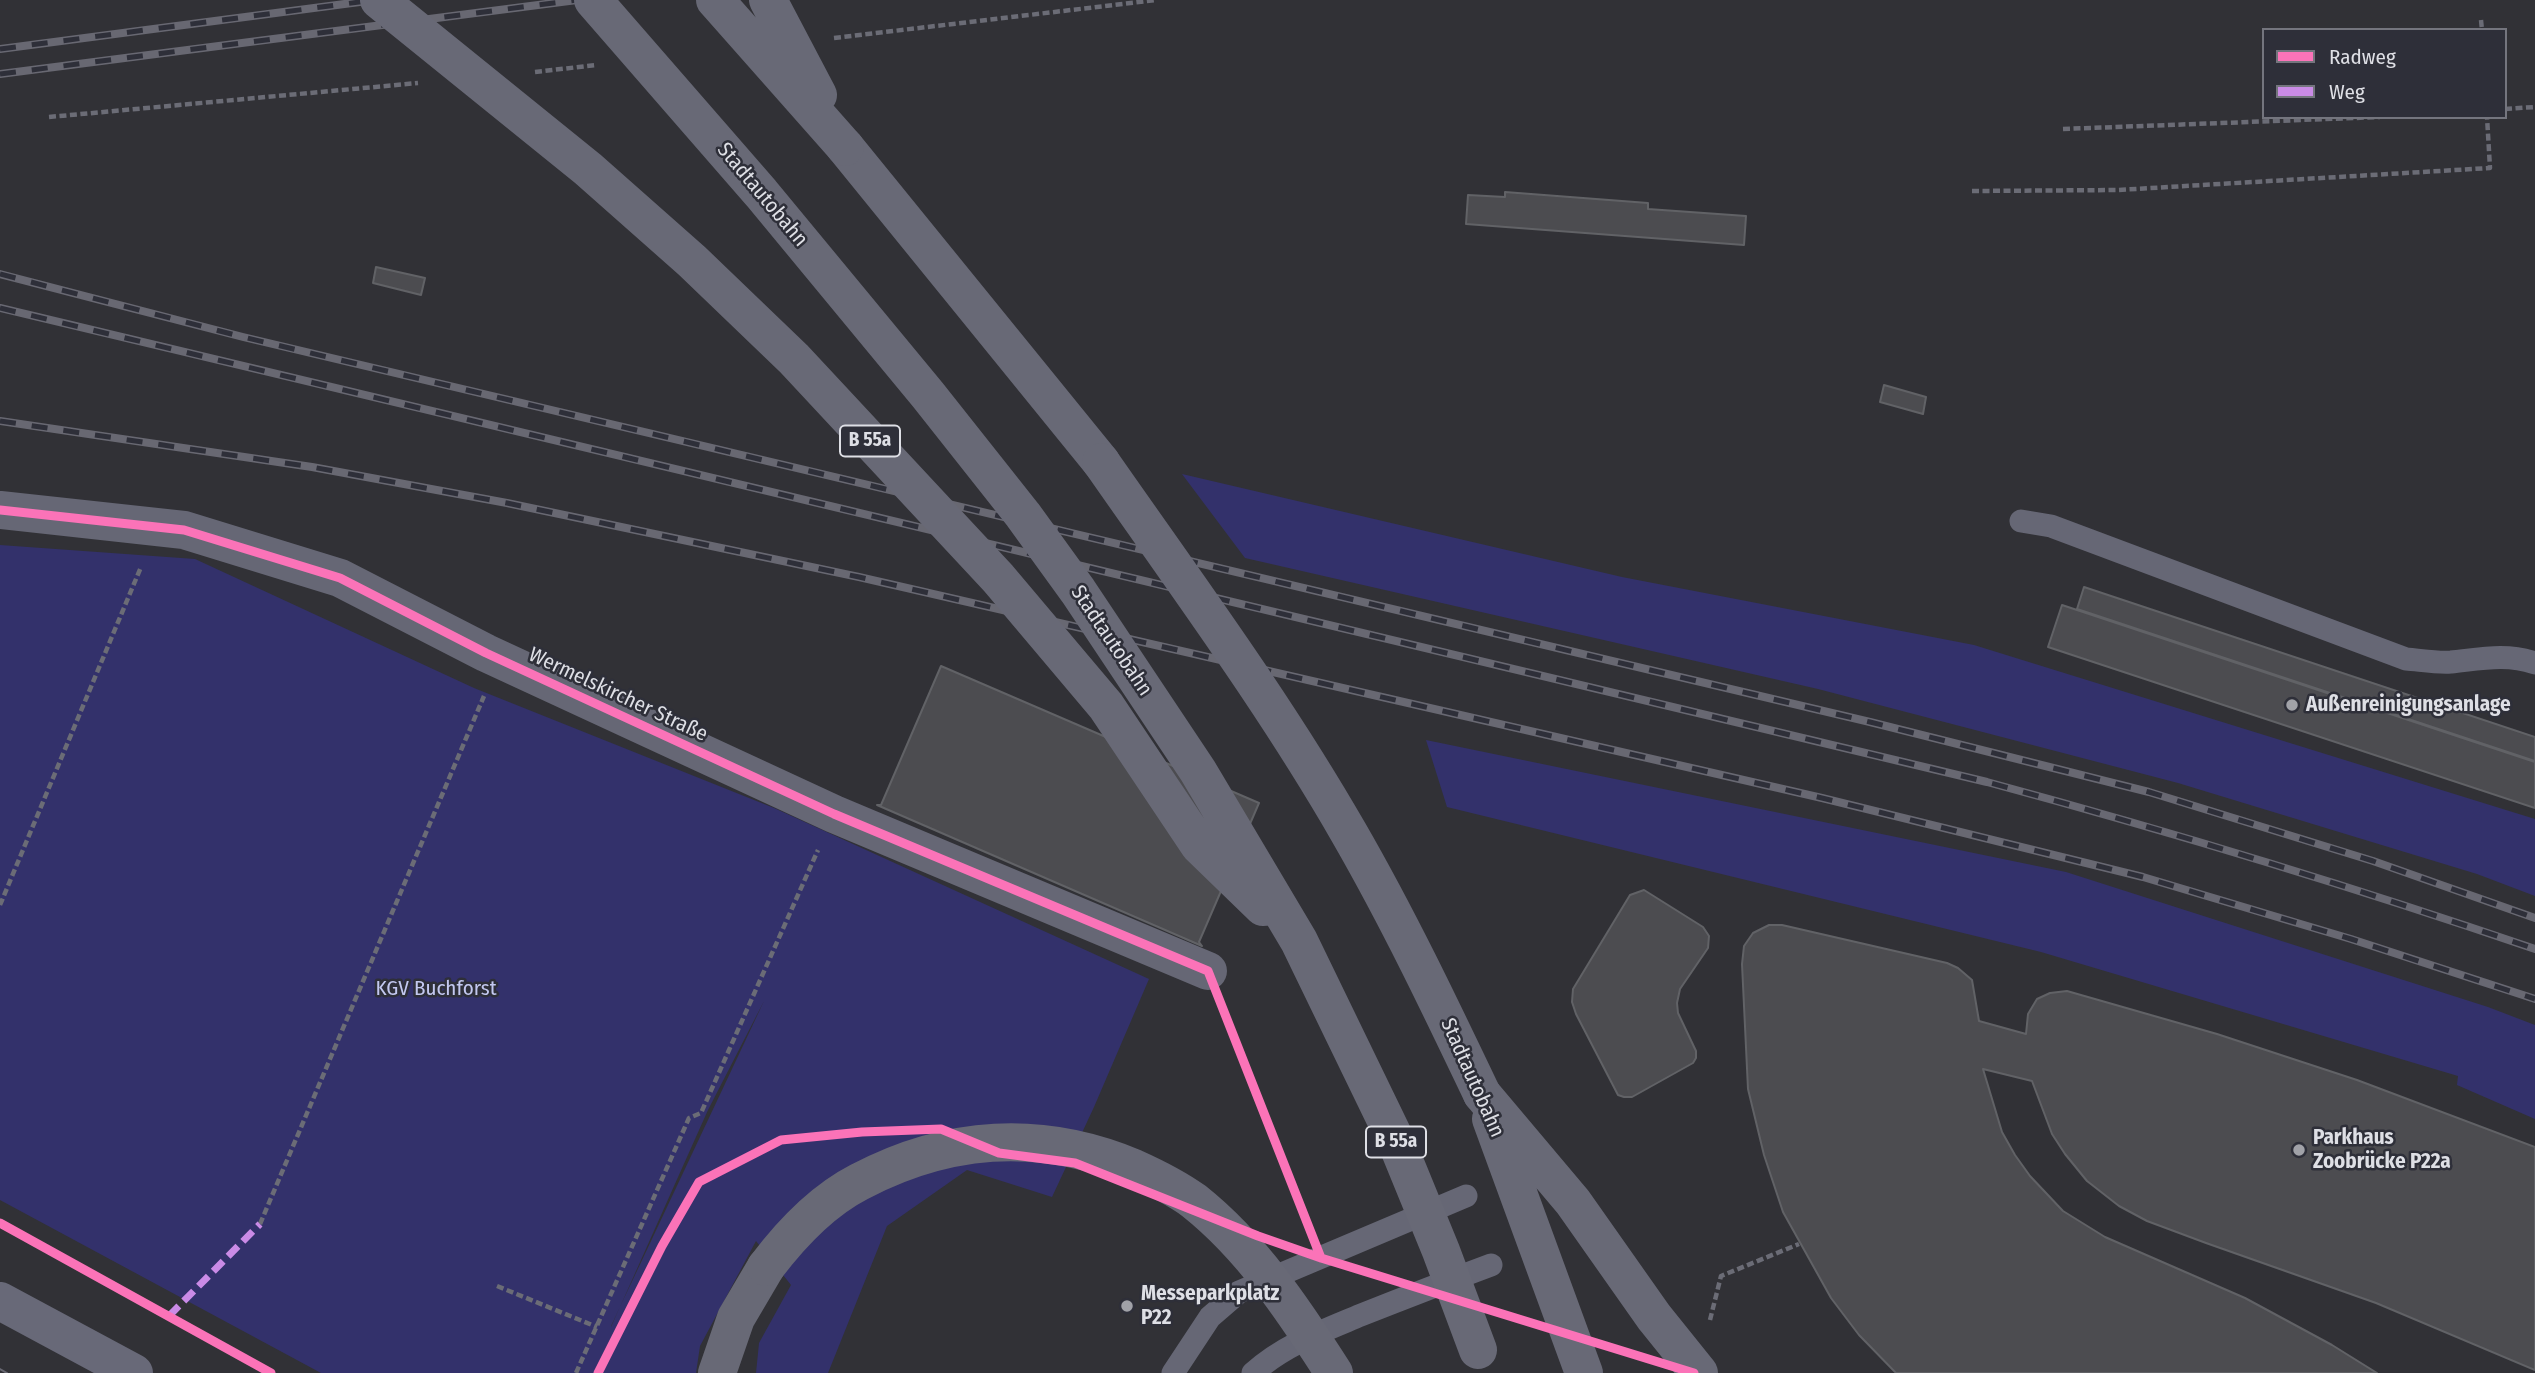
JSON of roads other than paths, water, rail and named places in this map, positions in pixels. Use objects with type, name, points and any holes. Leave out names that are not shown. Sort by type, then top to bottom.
[{"type":"highway","name":"B 55a","points":[[379,0],[588,169],[692,261],[794,359],[998,579],[1106,706],[1199,845],[1299,941]]},
{"type":"highway","name":"Stadtautobahn","points":[[593,0],[761,193],[928,395],[1023,516],[1078,591],[1198,771],[1299,941],[1395,1141],[1441,1251],[1485,1373]]},
{"type":"highway","name":"Stadtautobahn","points":[[715,0],[845,147],[1101,462],[1262,693],[1349,832],[1412,945],[1482,1094],[1584,1373]]},
{"type":"highway","points":[[768,0],[845,147]]},
{"type":"highway","points":[[1482,1094],[1553,1177],[1654,1317],[1699,1373]]},
{"type":"highway","points":[[717,1373],[736,1318],[766,1267],[786,1241],[815,1213],[857,1182],[910,1159],[957,1146],[1000,1141],[1060,1146],[1104,1156],[1153,1177],[1194,1201],[1243,1248],[1298,1317],[1334,1373]]},
{"type":"main road","points":[[0,1301],[134,1373]]},
{"type":"street","name":"Wermelskircher Straße","points":[[0,510],[184,530],[340,578],[499,660],[834,814],[1208,971]]},
{"type":"lane","points":[[2021,521],[2051,526],[2406,659],[2447,662],[2493,656],[2522,658],[2535,663]]},
{"type":"lane","points":[[1173,1373],[1210,1317],[1239,1292],[1466,1196]]},
{"type":"lane","points":[[1253,1373],[1269,1359],[1305,1339],[1491,1265]]},
{"type":"tram line","points":[[0,1369],[7,1373]]},
{"type":"railway","points":[[0,49],[375,0]]},
{"type":"railway","points":[[0,74],[577,0]]},
{"type":"railway","points":[[0,274],[243,337],[1870,722],[2149,792],[2373,861],[2535,918]]},
{"type":"railway","points":[[0,308],[1987,782],[2262,861],[2535,949]]},
{"type":"railway","points":[[0,421],[312,467],[507,503],[859,577],[1822,798],[2143,877],[2351,939],[2535,999]]},
{"type":"place","name":"Außenreinigungsanlage","points":[[2292,705]]},
{"type":"place","name":"Parkhaus Zoobrücke P22a","points":[[2299,1150]]},
{"type":"place","name":"Messeparkplatz P22","points":[[1127,1306]]},
{"type":"park label","name":"KGV Buchforst","points":[[436,989]]}]
